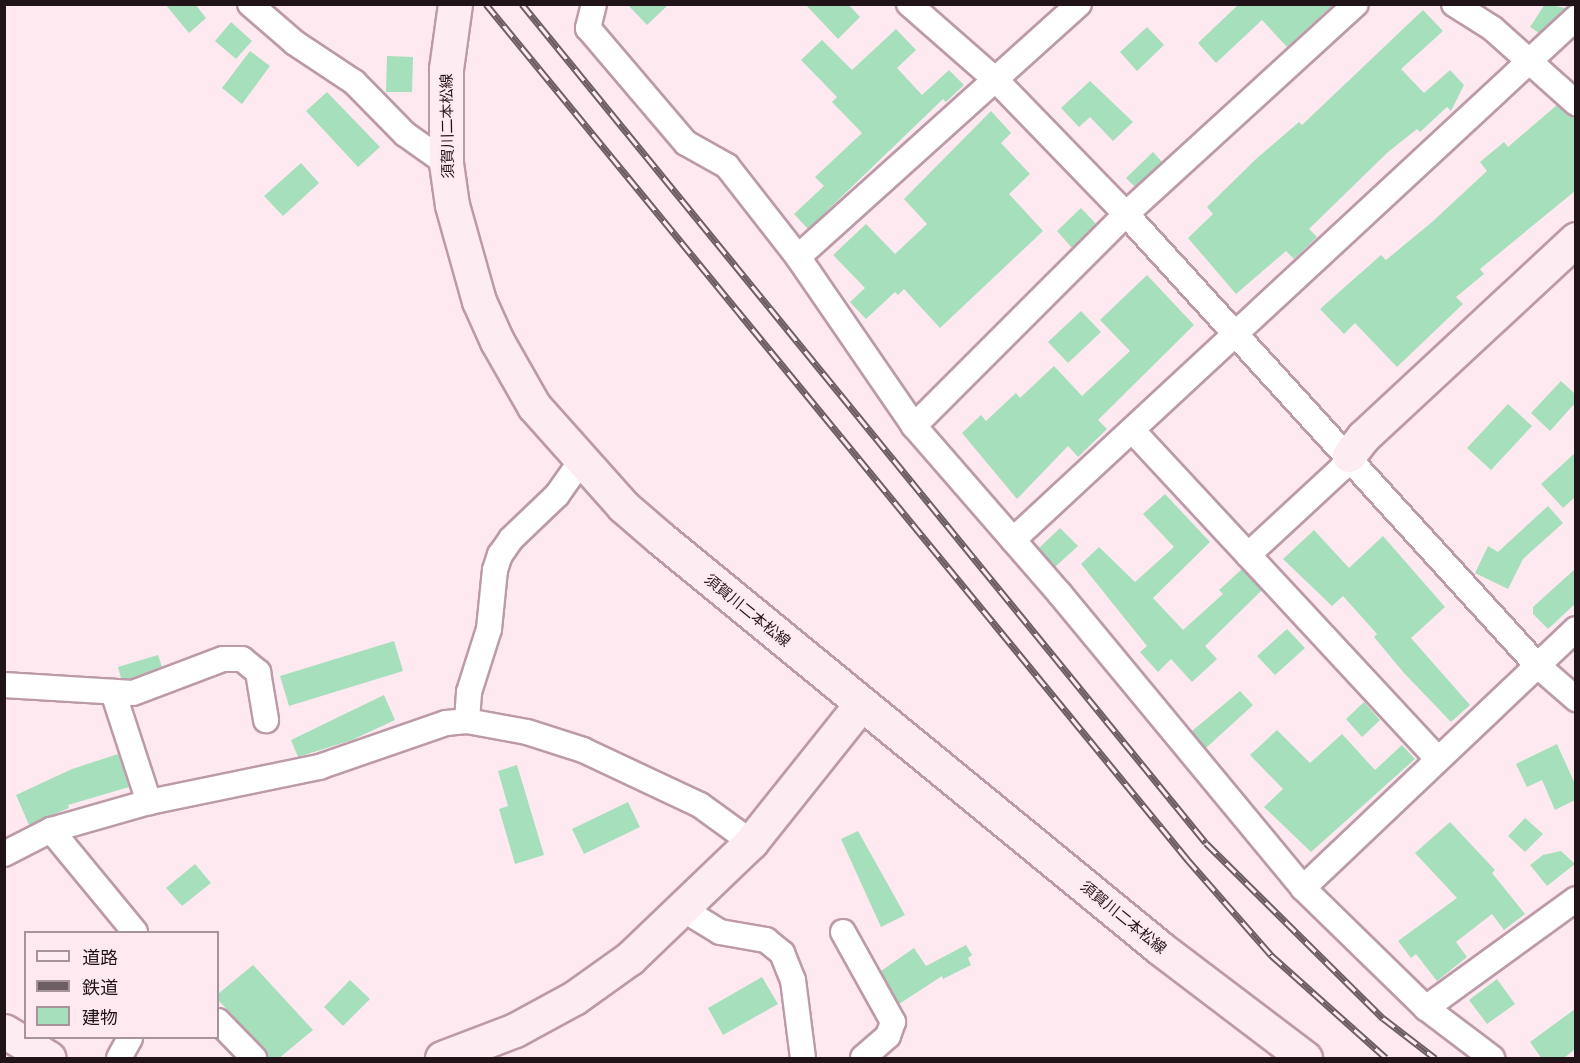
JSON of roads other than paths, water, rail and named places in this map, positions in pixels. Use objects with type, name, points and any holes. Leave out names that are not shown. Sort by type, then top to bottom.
[{"type":"main road","name":"須賀川二本松線","points":[[455,4],[446,69],[446,163],[452,205],[478,301],[496,341],[534,406],[581,461],[660,538],[1160,948],[1305,1059]]},
{"type":"main road","points":[[1349,455],[1363,438],[1575,239]]},
{"type":"main road","points":[[442,1059],[515,1030],[574,998],[630,957],[684,910],[751,842],[861,705]]},
{"type":"main road","points":[[4,1031],[49,1059]]},
{"type":"street","points":[[250,4],[295,43],[354,82],[405,134],[446,163]]},
{"type":"street","points":[[594,4],[588,28],[686,143],[727,166],[798,257],[914,426],[1013,540],[1303,888],[1426,1008],[1492,1059]]},
{"type":"street","points":[[909,4],[998,81],[1126,214],[1233,334],[1349,455],[1537,664],[1575,699]]},
{"type":"street","points":[[798,257],[998,81],[1079,4]]},
{"type":"street","points":[[914,426],[1126,214],[1356,4]]},
{"type":"street","points":[[1454,4],[1492,28],[1575,103]]},
{"type":"street","points":[[1013,540],[1575,18]]},
{"type":"street","points":[[1132,430],[1436,757]]},
{"type":"street","points":[[1248,555],[1342,468],[1349,455]]},
{"type":"street","points":[[467,721],[469,692],[489,629],[500,555],[511,538],[557,495],[581,461]]},
{"type":"street","points":[[1303,888],[1436,757],[1575,629]]},
{"type":"street","points":[[4,685],[134,693],[223,659],[242,659],[258,672],[266,720]]},
{"type":"street","points":[[113,692],[149,802]]},
{"type":"street","points":[[4,854],[51,830],[149,802],[320,767],[446,723],[467,721],[527,732],[583,750],[683,796],[751,842]]},
{"type":"street","points":[[51,830],[133,931]]},
{"type":"street","points":[[1426,1008],[1575,899]]},
{"type":"street","points":[[684,910],[720,932],[766,939],[782,953],[793,980],[803,1059]]},
{"type":"street","points":[[843,932],[893,1022],[888,1036],[863,1059]]},
{"type":"street","points":[[219,1022],[254,1059]]},
{"type":"street","points":[[119,1059],[129,1039]]},
{"type":"railway","points":[[486,4],[1187,859],[1271,955],[1386,1058]]},
{"type":"railway","points":[[522,4],[1206,843],[1383,1018],[1435,1058]]}]
